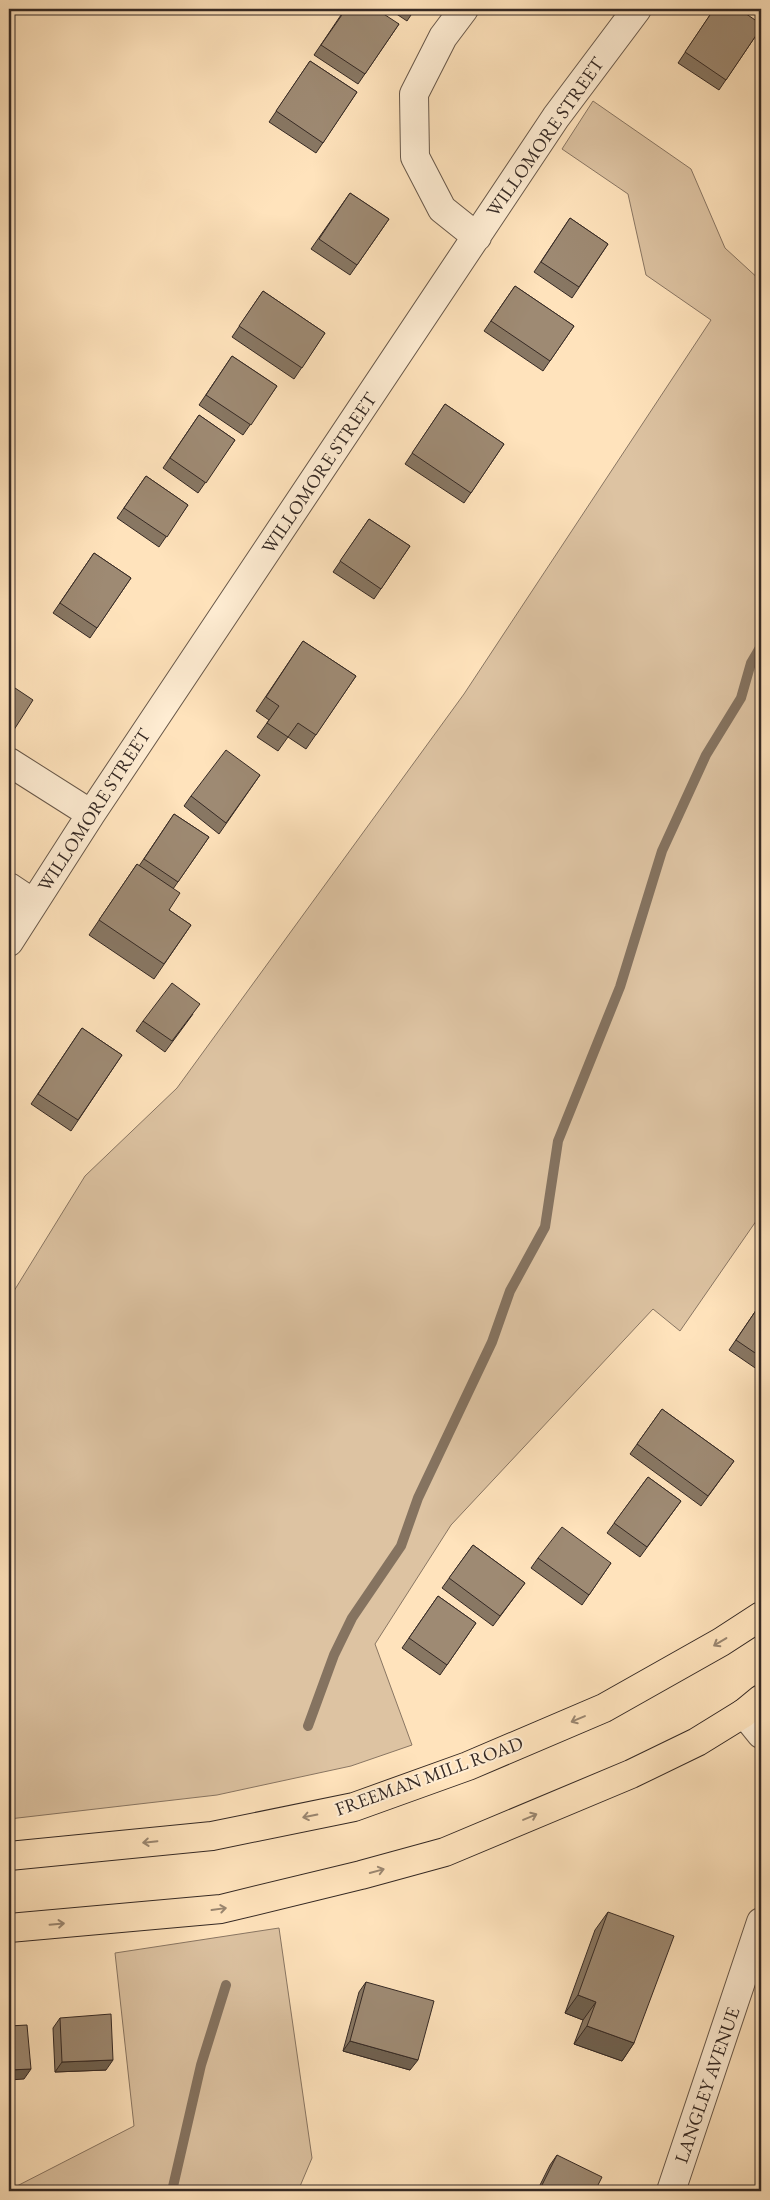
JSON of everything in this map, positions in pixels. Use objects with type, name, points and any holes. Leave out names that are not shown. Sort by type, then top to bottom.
[{"type":"main road","name":"FREEMAN MILL ROAD","points":[[9,1856],[212,1836],[354,1807],[468,1766],[604,1708],[721,1642],[761,1616]]},
{"type":"main road","points":[[9,1928],[221,1909],[445,1852],[631,1774],[697,1742],[753,1706]]},
{"type":"street","points":[[464,9],[442,37],[414,94],[415,157],[442,208],[477,236]]},
{"type":"street","name":"WILLOMORE STREET","points":[[9,942],[91,814],[556,118],[637,9]]},
{"type":"street","points":[[9,762],[91,814]]},
{"type":"street","points":[[9,887],[33,903]]},
{"type":"street","points":[[753,1706],[761,1734]]},
{"type":"street","name":"LANGLEY AVENUE","points":[[671,2191],[761,1922]]},
{"type":"shaded area","points":[[593,101],[691,169],[725,248],[761,281],[761,1214],[680,1331],[653,1309],[451,1525],[375,1644],[412,1745],[351,1766],[217,1795],[9,1819],[9,1299],[85,1176],[177,1088],[464,694],[711,320],[646,275],[628,194],[562,149]]},
{"type":"shaded area","points":[[279,1928],[312,2158],[298,2191],[16,2191],[15,2187],[134,2126],[115,1953]]},
{"type":"building","points":[[346,9],[376,9],[399,24],[365,74],[321,45]]},
{"type":"building","points":[[714,9],[739,9],[761,24],[761,28],[726,80],[685,52]]},
{"type":"building","points":[[310,61],[357,92],[323,143],[276,111]]},
{"type":"building","points":[[350,193],[389,219],[357,265],[319,239]]},
{"type":"building","points":[[570,218],[608,244],[579,287],[541,262]]},
{"type":"building","points":[[515,286],[574,326],[550,361],[491,321]]},
{"type":"building","points":[[263,291],[325,333],[302,368],[239,326]]},
{"type":"building","points":[[232,356],[277,386],[251,425],[206,395]]},
{"type":"building","points":[[445,404],[504,444],[471,493],[412,453]]},
{"type":"building","points":[[199,415],[235,440],[206,483],[170,458]]},
{"type":"building","points":[[146,476],[188,505],[167,537],[124,508]]},
{"type":"building","points":[[369,519],[410,546],[381,589],[340,561]]},
{"type":"building","points":[[94,553],[131,578],[97,628],[60,603]]},
{"type":"building","points":[[303,641],[356,676],[316,735],[298,723],[288,737],[267,723],[279,706],[266,697]]},
{"type":"building","points":[[9,684],[33,700],[10,736],[9,736]]},
{"type":"building","points":[[226,750],[260,775],[226,823],[191,796]]},
{"type":"building","points":[[174,814],[209,837],[178,882],[144,859]]},
{"type":"building","points":[[137,864],[180,893],[169,910],[191,925],[164,964],[99,920]]},
{"type":"building","points":[[172,983],[200,1004],[172,1041],[143,1021]]},
{"type":"building","points":[[82,1028],[122,1055],[78,1120],[38,1094]]},
{"type":"building","points":[[761,1303],[761,1357],[736,1340]]},
{"type":"building","points":[[662,1409],[734,1461],[708,1496],[637,1444]]},
{"type":"building","points":[[648,1477],[681,1501],[647,1547],[614,1523]]},
{"type":"building","points":[[562,1527],[611,1563],[589,1595],[538,1558]]},
{"type":"building","points":[[473,1545],[525,1583],[500,1616],[449,1578]]},
{"type":"building","points":[[438,1596],[476,1623],[447,1665],[409,1638]]},
{"type":"building","points":[[608,1912],[674,1936],[634,2043],[587,2026],[596,2002],[578,1995]]},
{"type":"building","points":[[366,1982],[434,2001],[418,2060],[350,2041]]},
{"type":"building","points":[[111,2014],[113,2060],[62,2062],[60,2018]]},
{"type":"building","points":[[27,2025],[31,2069],[9,2070],[9,2026]]},
{"type":"building","points":[[557,2155],[602,2177],[595,2191],[539,2191]]},
{"type":"waterway","points":[[308,1726],[334,1655],[352,1618],[401,1546],[418,1498],[492,1342],[510,1291],[545,1227],[558,1141],[620,987],[662,851],[706,755],[741,698],[751,663],[761,646]]},
{"type":"waterway","points":[[172,2191],[201,2065],[226,1985]]}]
